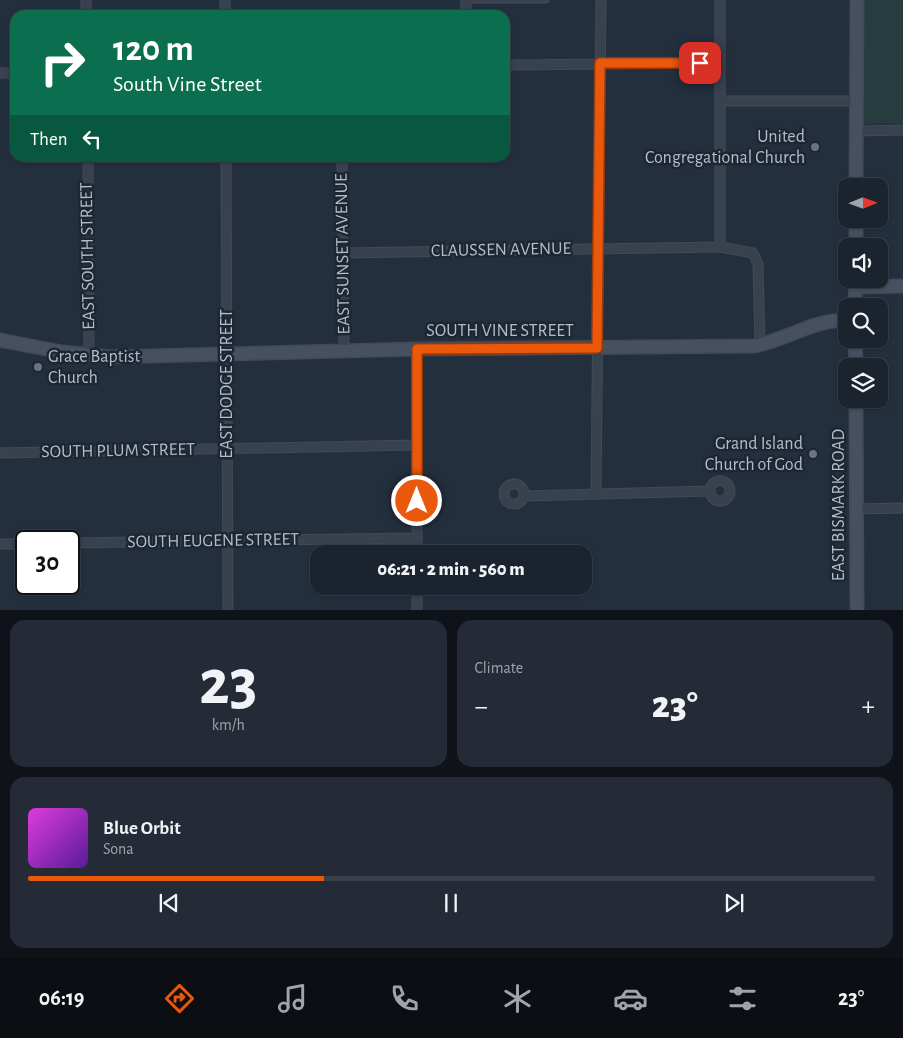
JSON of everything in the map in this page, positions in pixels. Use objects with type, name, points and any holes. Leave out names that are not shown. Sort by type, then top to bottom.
[{"type":"street","points":[[596,494],[601,0]]},
{"type":"street","points":[[720,0],[720,247]]},
{"type":"street","points":[[856,0],[856,178]]},
{"type":"street","points":[[510,64],[720,63]]},
{"type":"street","points":[[720,101],[856,101]]},
{"type":"street","points":[[856,131],[903,130]]},
{"type":"street","name":"EAST SOUTH STREET","points":[[88,162],[89,355]]},
{"type":"street","name":"EAST DODGE STREET","points":[[226,162],[228,610]]},
{"type":"street","name":"EAST SUNSET AVENUE","points":[[342,162],[344,351]]},
{"type":"street","name":"CLAUSSEN AVENUE","points":[[343,253],[720,247],[753,253],[758,264],[760,345]]},
{"type":"street","points":[[888,285],[903,286]]},
{"type":"street","name":"SOUTH VINE STREET","points":[[0,340],[89,355],[108,356],[417,349],[760,345],[788,336],[812,325],[838,321]]},
{"type":"street","points":[[417,349],[417,545]]},
{"type":"street","name":"EAST BISMARK ROAD","points":[[856,408],[857,610]]},
{"type":"street","name":"SOUTH PLUM STREET","points":[[0,453],[417,445]]},
{"type":"street","points":[[524,496],[709,491]]},
{"type":"street","points":[[856,509],[903,508]]},
{"type":"street","name":"SOUTH EUGENE STREET","points":[[80,543],[417,538]]},
{"type":"street","points":[[0,544],[15,544]]},
{"type":"street","points":[[417,595],[417,610]]},
{"type":"lane","points":[[466,0],[546,0]]},
{"type":"green space","points":[[861,0],[903,0],[903,123],[862,124]]},
{"type":"place","name":"United Congregational Church","points":[[815,147]]},
{"type":"place","name":"Grace Baptist Church","points":[[38,367]]},
{"type":"place","name":"Grand Island Church of God","points":[[813,454]]},
{"type":"route","points":[[417,501],[417,349],[597,348],[600,63],[700,63]]}]
